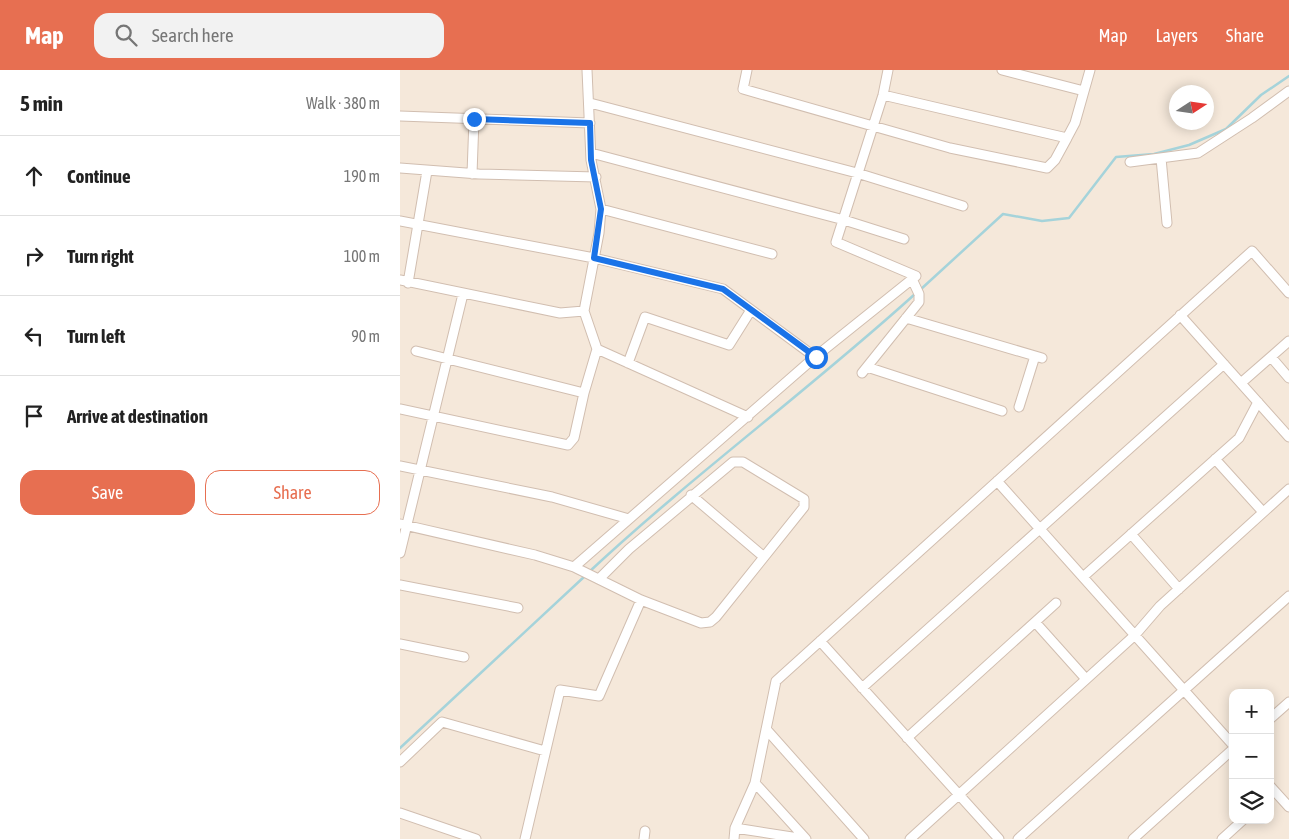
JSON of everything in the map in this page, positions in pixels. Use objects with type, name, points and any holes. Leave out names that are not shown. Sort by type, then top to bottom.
[{"type":"street","points":[[400,409],[568,445],[574,438],[584,393],[597,349],[584,311],[601,209],[591,153],[588,70]]},
{"type":"street","points":[[747,70],[743,89],[872,124],[950,148],[1047,168],[1055,160],[1075,123],[1090,70]]},
{"type":"street","points":[[578,569],[629,519],[816,357],[916,276],[836,242],[872,124],[883,96],[888,70]]},
{"type":"street","points":[[1002,70],[1084,91]]},
{"type":"street","points":[[1130,162],[1198,153],[1252,118],[1289,90]]},
{"type":"street","points":[[883,96],[1068,138]]},
{"type":"street","points":[[590,102],[857,173],[963,206]]},
{"type":"street","points":[[400,116],[590,123]]},
{"type":"street","points":[[472,174],[474,119]]},
{"type":"street","points":[[591,153],[844,220],[904,239]]},
{"type":"street","points":[[1161,158],[1167,223]]},
{"type":"street","points":[[400,168],[472,174],[596,177]]},
{"type":"street","points":[[426,171],[418,225],[404,282],[560,313],[584,311]]},
{"type":"street","points":[[601,209],[772,254]]},
{"type":"street","points":[[400,221],[594,258],[723,289],[816,357]]},
{"type":"street","points":[[734,839],[736,828],[755,783],[776,681],[1252,251],[1289,293]]},
{"type":"street","points":[[912,280],[919,294],[919,302],[864,370],[1002,410]]},
{"type":"street","points":[[400,553],[403,525],[421,469],[464,294]]},
{"type":"street","points":[[628,363],[645,317],[729,345],[752,310]]},
{"type":"street","points":[[1180,315],[1289,437]]},
{"type":"street","points":[[906,318],[1038,357],[1019,406]]},
{"type":"street","points":[[1241,383],[1289,341]]},
{"type":"street","points":[[597,349],[748,417]]},
{"type":"street","points":[[416,351],[584,393]]},
{"type":"street","points":[[1271,357],[1289,378]]},
{"type":"street","points":[[862,688],[1224,364]]},
{"type":"street","points":[[1083,577],[1239,438],[1258,402]]},
{"type":"street","points":[[1215,459],[1263,512]]},
{"type":"street","points":[[403,525],[536,555],[578,569],[596,578],[641,600],[701,623],[710,622],[764,557],[804,507],[804,499],[739,461],[733,462],[596,578]]},
{"type":"street","points":[[400,466],[552,498],[629,519]]},
{"type":"street","points":[[997,481],[1229,741]]},
{"type":"street","points":[[910,839],[1135,635],[1160,606],[1289,489]]},
{"type":"street","points":[[691,496],[764,557]]},
{"type":"street","points":[[1131,534],[1179,588]]},
{"type":"street","points":[[400,585],[518,608]]},
{"type":"street","points":[[1018,839],[1289,596]]},
{"type":"street","points":[[525,839],[560,690],[599,696],[641,600]]},
{"type":"street","points":[[907,738],[1056,603]]},
{"type":"street","points":[[1035,622],[1086,679]]},
{"type":"street","points":[[820,641],[999,839]]},
{"type":"street","points":[[400,644],[464,657]]},
{"type":"street","points":[[1274,716],[1288,704]]},
{"type":"street","points":[[400,762],[442,722],[545,751]]},
{"type":"street","points":[[766,729],[864,839]]},
{"type":"street","points":[[1133,839],[1229,753]]},
{"type":"street","points":[[755,783],[805,839]]},
{"type":"street","points":[[1274,793],[1289,807]]},
{"type":"street","points":[[400,813],[476,839]]},
{"type":"street","points":[[1222,839],[1239,824]]},
{"type":"street","points":[[736,828],[805,839]]},
{"type":"shaded area","points":[[400,70],[1289,70],[1289,839],[400,839]]},
{"type":"waterway","points":[[920,290],[1003,214],[1042,221],[1069,218],[1116,157],[1154,154],[1189,145],[1226,129],[1261,95],[1289,76]]},
{"type":"waterway","points":[[589,572],[669,501],[875,330],[915,294]]},
{"type":"waterway","points":[[400,748],[585,576]]},
{"type":"route","points":[[474,119],[590,123],[591,160],[601,209],[599,234],[594,258],[723,289],[816,357]]}]
